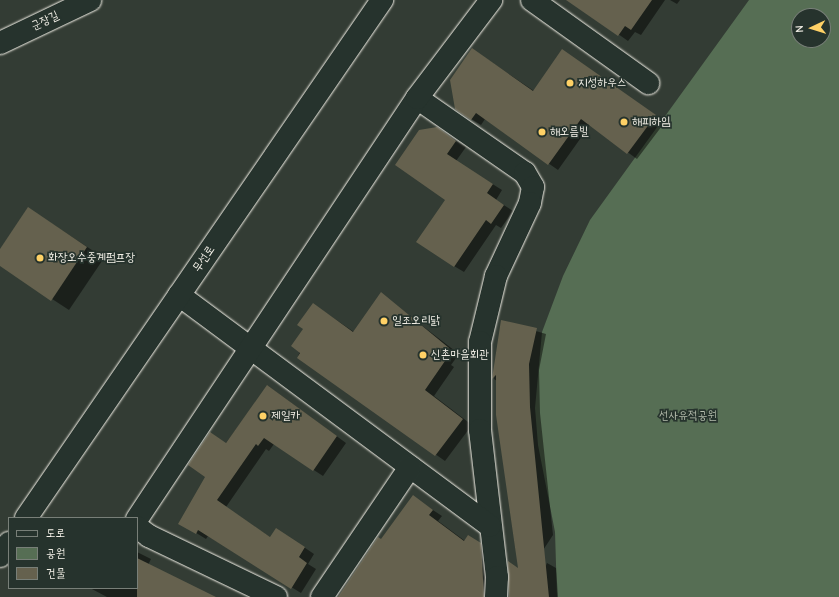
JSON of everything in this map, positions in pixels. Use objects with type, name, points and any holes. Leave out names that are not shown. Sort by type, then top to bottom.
[{"type":"street","name":"군장길","points":[[0,43],[90,0]]},
{"type":"street","name":"무선로","points":[[27,517],[382,0]]},
{"type":"street","points":[[138,517],[249,348],[417,98],[491,0]]},
{"type":"street","points":[[532,0],[648,83]]},
{"type":"street","points":[[417,98],[525,173],[533,187],[530,203],[496,276],[480,342],[480,430],[496,597]]},
{"type":"street","points":[[179,295],[490,526]]},
{"type":"street","points":[[322,597],[410,467]]},
{"type":"street","points":[[138,528],[149,536],[276,597]]},
{"type":"street","points":[[0,556],[8,544]]},
{"type":"green space","name":"선사유적공원","points":[[749,0],[839,0],[839,597],[557,597],[555,532],[538,445],[535,408],[542,332],[563,276],[590,220]]},
{"type":"building","points":[[566,0],[652,0],[631,30],[625,26],[618,36]]},
{"type":"building","points":[[472,48],[533,91],[562,49],[656,115],[627,154],[581,119],[548,165],[476,113],[471,120],[455,109],[450,80]]},
{"type":"building","points":[[437,127],[456,141],[447,154],[493,184],[487,193],[504,205],[491,224],[486,220],[454,267],[416,242],[445,200],[395,165],[419,130]]},
{"type":"building","name":"화장오수중계펌프장","points":[[28,207],[87,247],[51,301],[0,266],[0,249]]},
{"type":"building","points":[[381,292],[449,348],[442,358],[445,361],[425,390],[463,419],[435,456],[297,358],[300,353],[291,346],[303,329],[297,325],[313,303],[353,332]]},
{"type":"building","points":[[501,320],[537,328],[529,364],[530,407],[549,597],[509,597],[508,561],[518,568],[496,415],[496,375],[492,379]]},
{"type":"building","points":[[267,385],[337,436],[313,471],[264,438],[258,446],[256,444],[217,500],[270,537],[276,528],[305,547],[299,557],[307,563],[291,589],[198,530],[196,534],[178,524],[205,477],[188,465],[210,432],[226,443]]},
{"type":"building","points":[[413,495],[433,510],[429,515],[464,541],[468,535],[481,543],[484,597],[338,597],[378,537],[381,539]]},
{"type":"building","points":[[138,558],[216,597],[137,597]]},
{"type":"place","name":"지성하우스","points":[[570,83]]},
{"type":"place","name":"해피하임","points":[[624,122]]},
{"type":"place","name":"해오름빌","points":[[542,132]]},
{"type":"place","name":"화장오수중계펌프장","points":[[40,258]]},
{"type":"place","name":"일조오리닭","points":[[384,321]]},
{"type":"place","name":"신촌마을회관","points":[[423,355]]},
{"type":"place","name":"제일카","points":[[263,416]]}]
